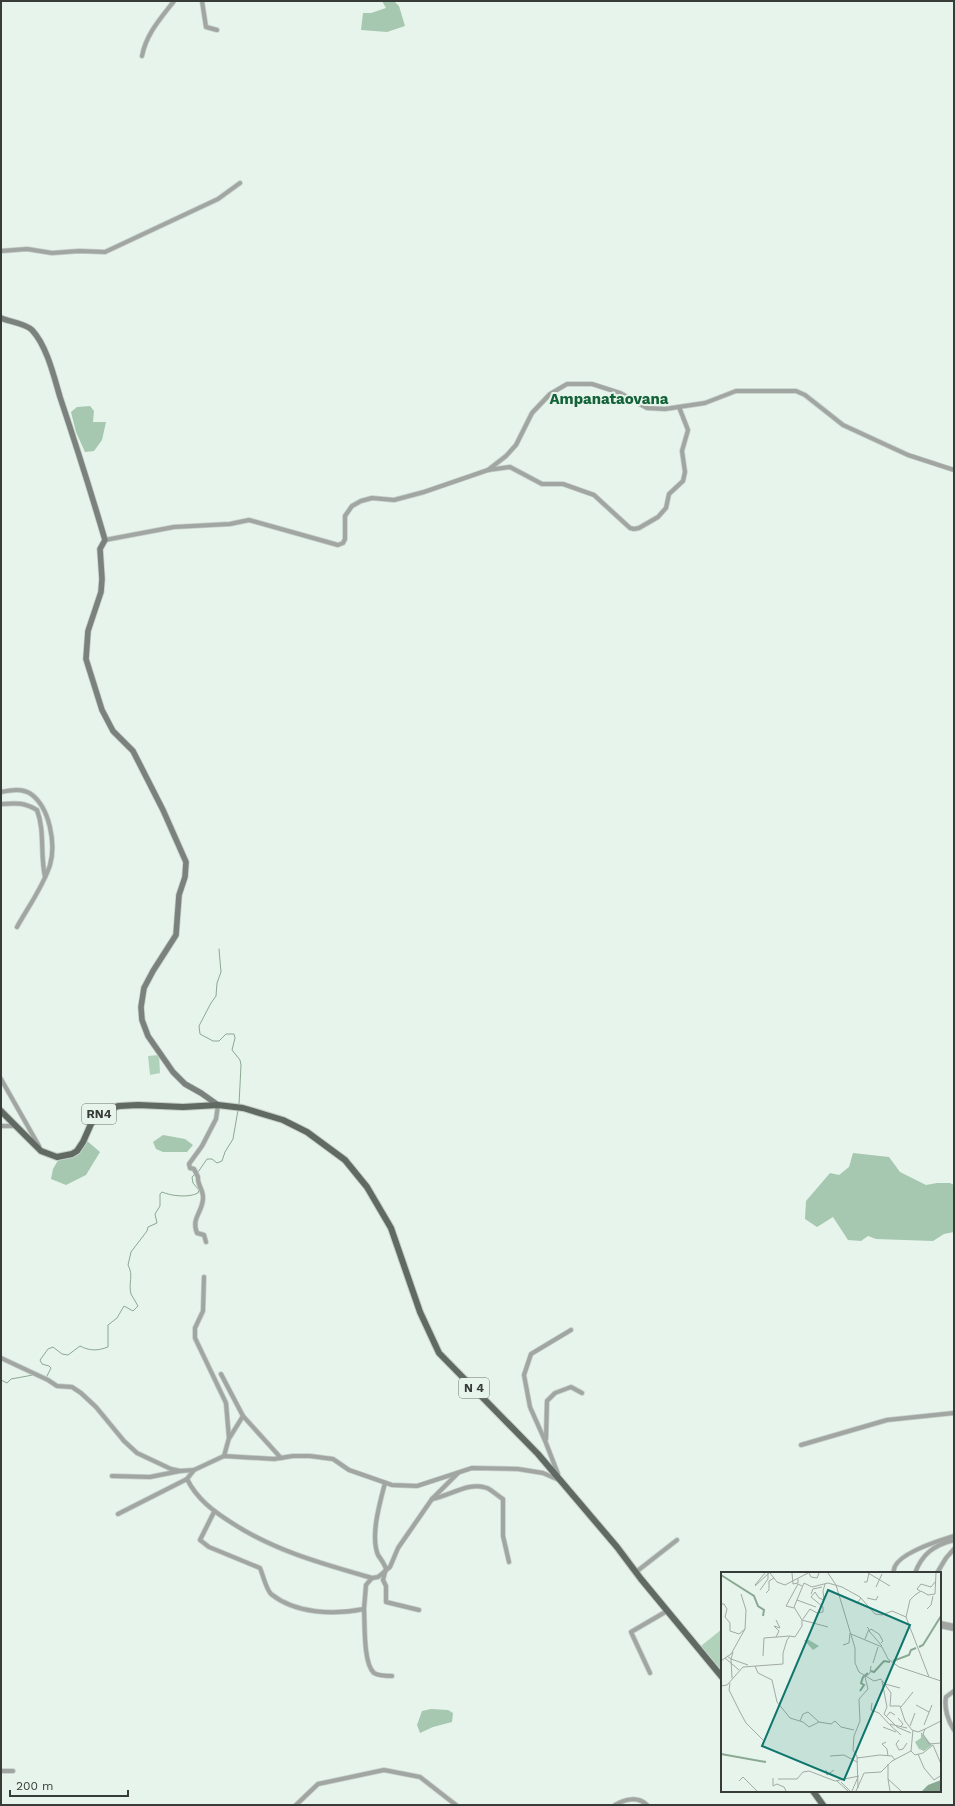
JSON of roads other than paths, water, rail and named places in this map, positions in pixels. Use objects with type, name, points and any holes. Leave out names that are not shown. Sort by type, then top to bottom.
[{"type":"main road","name":"RN4","points":[[1,1111],[14,1126],[41,1151],[56,1157],[72,1154],[83,1142],[95,1118],[101,1112],[118,1106],[183,1107],[218,1105],[239,1108]]},
{"type":"main road","name":"N 4","points":[[239,1108],[283,1120],[307,1132],[344,1160],[354,1170],[377,1203],[391,1228],[420,1312],[439,1353],[538,1454],[617,1547],[667,1611],[721,1676]]},
{"type":"main road","points":[[814,1792],[823,1805]]},
{"type":"street","points":[[142,56],[144,45],[150,34],[174,1]]},
{"type":"street","points":[[202,1],[206,27],[218,30]]},
{"type":"street","points":[[1,251],[27,249],[52,253],[79,251],[105,252],[218,199],[240,183]]},
{"type":"street","points":[[1,318],[11,322],[23,324],[30,329],[47,357],[87,479],[105,540],[100,549],[102,580],[101,592],[88,632],[86,659],[102,710],[113,731],[133,751],[163,810],[186,862],[185,877],[179,895],[176,935],[144,988],[141,1007],[142,1020],[148,1036],[173,1072],[185,1084],[218,1105],[216,1119],[206,1139],[189,1164],[190,1168],[194,1170],[198,1177],[197,1181],[203,1194],[203,1200],[194,1221],[195,1227],[197,1233],[204,1235],[206,1242]]},
{"type":"street","points":[[488,470],[506,456],[516,445],[532,413],[550,394],[567,384],[592,384],[620,394],[647,408],[665,409],[706,403],[736,391],[796,392],[805,395],[843,425],[908,455],[954,470]]},
{"type":"street","points":[[105,540],[174,527],[230,524],[249,520],[338,545],[343,543],[345,539],[345,516],[352,506],[361,501],[372,498],[394,500],[424,492],[488,470],[510,467],[542,484],[563,484],[594,495],[630,528],[639,528],[658,517],[666,508],[669,494],[683,481],[685,472],[682,451],[688,430],[679,407]]},
{"type":"street","points":[[1,792],[20,790],[30,794],[38,801],[44,811],[52,840],[53,852],[45,877],[17,927]]},
{"type":"street","points":[[1,804],[18,802],[27,804],[37,810],[42,831],[41,841],[45,877]]},
{"type":"street","points":[[1,1078],[41,1151]]},
{"type":"street","points":[[1,1126],[14,1126]]},
{"type":"street","points":[[204,1277],[203,1311],[195,1328],[195,1338],[226,1403],[229,1438]]},
{"type":"street","points":[[561,1482],[530,1407],[524,1375],[531,1354],[571,1330]]},
{"type":"street","points":[[1,1358],[48,1380],[57,1386],[72,1387],[96,1407],[124,1441],[137,1453],[161,1466],[180,1471]]},
{"type":"street","points":[[221,1374],[243,1416],[281,1458]]},
{"type":"street","points":[[546,1443],[545,1419],[547,1401],[555,1393],[571,1387],[582,1393]]},
{"type":"street","points":[[801,1445],[887,1420],[954,1413]]},
{"type":"street","points":[[224,1456],[229,1438],[243,1416]]},
{"type":"street","points":[[112,1476],[150,1477],[180,1471],[194,1470],[224,1456],[281,1458],[293,1456],[325,1457],[333,1459],[349,1470],[392,1485],[417,1486],[472,1468],[518,1469],[543,1473],[561,1482]]},
{"type":"street","points":[[118,1514],[187,1479],[194,1470]]},
{"type":"street","points":[[187,1479],[196,1495],[214,1512],[251,1536],[291,1554],[372,1578],[378,1577],[386,1568],[390,1567],[398,1548],[432,1499],[459,1472]]},
{"type":"street","points":[[385,1483],[377,1512],[376,1544],[378,1554],[386,1568],[383,1580],[386,1586],[386,1602],[419,1610]]},
{"type":"street","points":[[432,1499],[443,1497],[463,1487],[486,1488],[503,1499],[503,1536],[509,1562]]},
{"type":"street","points":[[214,1512],[200,1540],[209,1547],[260,1568],[270,1593],[297,1609],[336,1612],[364,1609]]},
{"type":"street","points":[[894,1572],[893,1569],[896,1564],[905,1555],[954,1536]]},
{"type":"street","points":[[636,1572],[677,1540]]},
{"type":"street","points":[[915,1572],[919,1562],[924,1555],[933,1549],[954,1540]]},
{"type":"street","points":[[938,1572],[946,1558],[954,1549]]},
{"type":"street","points":[[372,1578],[366,1585],[364,1609],[366,1650],[369,1666],[373,1672],[378,1675],[392,1676]]},
{"type":"street","points":[[650,1673],[631,1632],[667,1611]]},
{"type":"street","points":[[941,1623],[954,1627]]},
{"type":"street","points":[[941,1626],[954,1627]]},
{"type":"street","points":[[954,1691],[946,1697],[945,1702],[946,1710],[954,1730]]},
{"type":"street","points":[[296,1805],[318,1784],[384,1770],[420,1777],[456,1805]]},
{"type":"street","points":[[1,1771],[13,1771]]},
{"type":"street","points":[[615,1805],[629,1799],[643,1801],[647,1805]]},
{"type":"waterway","points":[[219,949],[221,972],[217,983],[216,996],[199,1026],[200,1034],[213,1041],[219,1041],[226,1034],[234,1034],[235,1038],[232,1050],[240,1060],[241,1065],[239,1105]]},
{"type":"waterway","points":[[198,1172],[207,1159],[212,1159],[217,1163],[222,1161],[225,1152],[233,1139],[238,1110]]},
{"type":"waterway","points":[[46,1378],[51,1368],[42,1364],[40,1360],[48,1349],[53,1347],[62,1354],[68,1355],[80,1346],[94,1350],[108,1347],[108,1325],[117,1318],[124,1306],[133,1311],[138,1306],[130,1290],[131,1273],[128,1265],[131,1252],[147,1231],[148,1227],[157,1223],[155,1214],[160,1206],[160,1194],[162,1192],[170,1195],[185,1196],[198,1193],[199,1190],[193,1183],[192,1177],[195,1174]]},
{"type":"waterway","points":[[1,1380],[7,1383],[11,1379],[33,1375]]},
{"type":"district","name":"Ampanataovana","points":[[609,399]]}]
